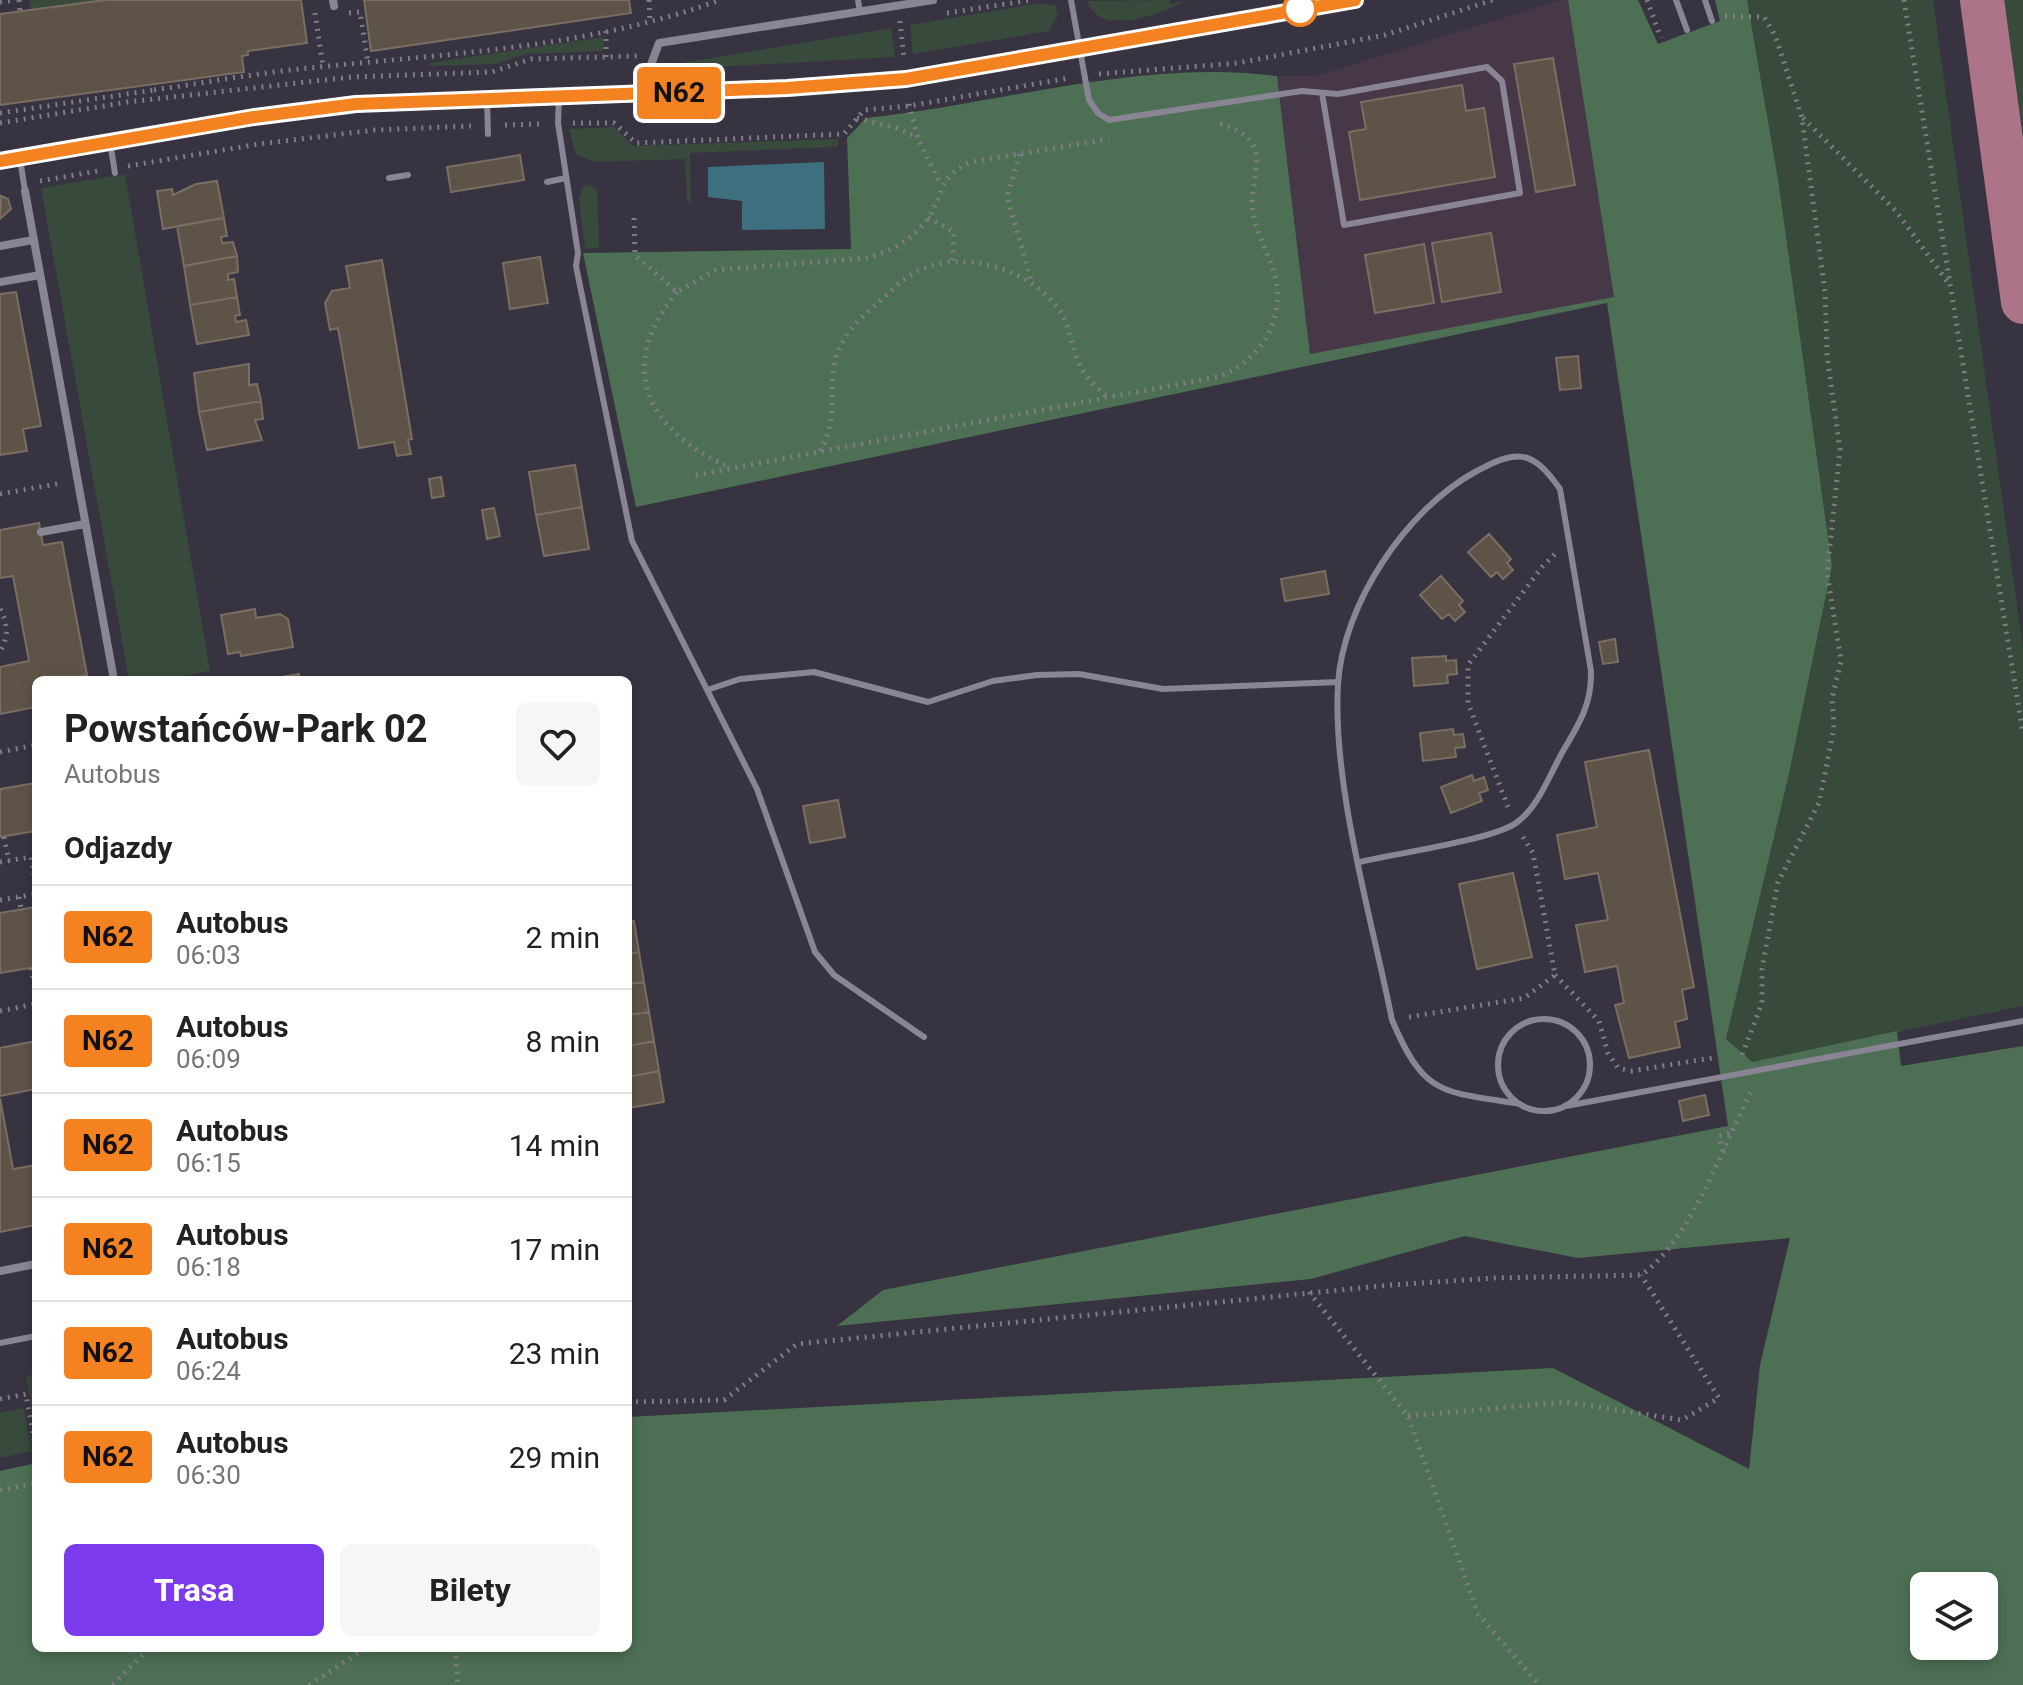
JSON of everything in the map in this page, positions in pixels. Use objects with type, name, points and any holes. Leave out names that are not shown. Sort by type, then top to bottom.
[{"type":"main road","points":[[1982,0],[2023,302]]},
{"type":"street","points":[[640,94],[659,43],[933,0]]},
{"type":"street","points":[[0,161],[301,110],[906,79],[1354,0]]},
{"type":"street","points":[[25,191],[113,676]]},
{"type":"street","points":[[0,246],[33,240]]},
{"type":"street","points":[[0,282],[40,275]]},
{"type":"street","points":[[41,532],[85,524]]},
{"type":"street","points":[[0,1271],[32,1265]]},
{"type":"lane","points":[[858,0],[860,12]]},
{"type":"lane","points":[[1071,0],[1089,100],[1098,113],[1109,120],[1290,92],[1322,93],[1338,94],[1487,67],[1502,81],[1520,193],[1344,225],[1322,93]]},
{"type":"lane","points":[[1676,0],[1687,30]]},
{"type":"lane","points":[[1705,0],[1711,18]]},
{"type":"lane","points":[[559,96],[558,123],[580,289],[632,541],[757,789],[815,952],[834,975],[924,1037]]},
{"type":"lane","points":[[487,99],[488,134]]},
{"type":"lane","points":[[110,142],[115,173]]},
{"type":"lane","points":[[19,158],[25,191]]},
{"type":"lane","points":[[389,178],[408,175]]},
{"type":"lane","points":[[547,182],[566,178]]},
{"type":"lane","points":[[1360,862],[1491,833],[1515,824],[1531,808],[1586,712],[1591,693],[1591,671],[1560,489],[1544,466],[1529,456],[1506,457],[1454,483],[1432,501],[1393,548],[1361,601],[1338,682],[1339,737],[1360,862],[1392,1020],[1423,1078],[1451,1093],[1520,1104],[1535,1110],[2023,1021]]},
{"type":"lane","points":[[707,690],[740,679],[814,672],[928,702],[993,681],[1037,675],[1079,674],[1163,689],[1338,682]]},
{"type":"lane","points":[[1520,1104],[1500,1079],[1498,1063],[1501,1047],[1510,1033],[1522,1023],[1554,1019],[1569,1025],[1581,1036],[1589,1050],[1591,1066],[1588,1082],[1579,1096],[1566,1106]]},
{"type":"lane","points":[[0,1343],[32,1337]]},
{"type":"path","points":[[0,2],[17,0],[20,12]]},
{"type":"path","points":[[313,0],[323,67]]},
{"type":"path","points":[[649,0],[650,24]]},
{"type":"path","points":[[0,113],[606,31],[650,24],[720,0]]},
{"type":"path","points":[[944,13],[1031,0]]},
{"type":"path","points":[[1385,35],[1493,0]]},
{"type":"path","points":[[1647,0],[1661,38]]},
{"type":"path","points":[[1904,0],[2023,734]]},
{"type":"path","points":[[346,5],[347,14],[360,12],[368,63]]},
{"type":"path","points":[[899,6],[906,79],[918,139],[941,185]]},
{"type":"path","points":[[1711,18],[1764,17],[1775,35],[1802,118],[1825,292],[1827,355],[1840,450],[1827,573],[1841,661],[1832,698],[1834,728],[1819,803],[1778,882],[1762,969],[1762,1003],[1736,1075]]},
{"type":"path","points":[[884,23],[914,18]]},
{"type":"path","points":[[606,31],[606,57]]},
{"type":"path","points":[[0,123],[128,102],[338,79],[492,72],[531,59],[654,59]]},
{"type":"path","points":[[857,118],[896,128],[918,139]]},
{"type":"path","points":[[1802,118],[1896,211],[1950,286]]},
{"type":"path","points":[[696,475],[1229,373],[1256,354],[1267,338],[1278,289],[1253,216],[1259,161],[1244,135],[1234,128],[1203,123]]},
{"type":"path","points":[[731,468],[699,454],[678,440],[662,419],[646,385],[645,355],[650,334],[660,313],[677,292],[716,270],[867,258],[886,253],[928,218],[941,185],[951,171],[971,162],[1112,138]]},
{"type":"path","points":[[1020,154],[1007,197],[1031,281]]},
{"type":"path","points":[[123,167],[164,161]]},
{"type":"path","points":[[39,181],[107,170]]},
{"type":"path","points":[[634,218],[635,255],[677,292]]},
{"type":"path","points":[[928,218],[954,232],[952,263]]},
{"type":"path","points":[[820,451],[834,417],[832,378],[842,342],[861,317],[920,270],[952,263],[981,263],[1031,281],[1057,306],[1069,324],[1082,371],[1107,397]]},
{"type":"path","points":[[0,494],[77,480]]},
{"type":"path","points":[[0,609],[7,621],[6,641],[0,651]]},
{"type":"path","points":[[0,752],[32,746]]},
{"type":"path","points":[[4,837],[9,861]]},
{"type":"path","points":[[0,862],[31,857],[32,863]]},
{"type":"path","points":[[0,900],[32,895]]},
{"type":"path","points":[[19,897],[21,909]]},
{"type":"path","points":[[31,968],[32,973]]},
{"type":"path","points":[[1555,975],[1599,1021],[1608,1053],[1618,1068],[1631,1071],[1717,1057]]},
{"type":"path","points":[[0,1011],[32,1005]]},
{"type":"path","points":[[632,1402],[724,1400],[797,1344],[1308,1292],[1494,1278],[1641,1275],[1658,1263],[1723,1151],[1762,1070]]},
{"type":"path","points":[[1723,1151],[1719,1136],[1733,1132]]},
{"type":"path","points":[[1408,1416],[1565,1402],[1682,1420],[1719,1398],[1641,1275]]},
{"type":"path","points":[[1308,1292],[1408,1416],[1478,1614],[1539,1685]]},
{"type":"path","points":[[0,1399],[26,1394],[32,1428]]},
{"type":"path","points":[[0,1490],[32,1484]]},
{"type":"path","points":[[113,1685],[145,1652]]},
{"type":"path","points":[[309,1685],[360,1652]]},
{"type":"path","points":[[455,1652],[458,1685]]},
{"type":"shaded area","points":[[1568,0],[1615,297],[1310,354],[1277,76],[1316,76]]},
{"type":"green space","points":[[105,0],[30,10],[29,1]]},
{"type":"green space","points":[[1169,0],[1170,4],[1189,0],[1149,16],[1118,21],[1105,19],[1094,12],[1087,1]]},
{"type":"green space","points":[[1568,0],[1638,0],[1658,44],[1720,21],[1715,0],[1747,0],[1778,179],[1832,566],[1789,774],[1726,1039],[1752,1062],[1897,1031],[1901,1066],[2023,1046],[2023,1685],[0,1685],[0,1471],[32,1464],[32,1652],[632,1652],[632,1417],[1553,1368],[1749,1469],[1760,1365],[1790,1238],[1578,1258],[1465,1236],[1311,1279],[837,1326],[883,1290],[1728,1126],[1607,303],[636,507],[583,253],[851,249],[847,138],[866,118],[1123,78],[1226,72],[1277,76],[1310,354],[1614,297]]},
{"type":"green space","points":[[1747,0],[1933,0],[2023,648],[2023,1006],[1752,1062],[1726,1039],[1789,774],[1832,566],[1778,179]]},
{"type":"green space","points":[[2000,0],[2023,0],[2023,172]]},
{"type":"green space","points":[[1034,4],[1056,5],[1057,16],[1049,31],[913,54],[910,25]]},
{"type":"green space","points":[[891,28],[895,57],[664,70],[663,66]]},
{"type":"green space","points":[[603,37],[603,51],[526,54],[496,64],[430,66],[430,63]]},
{"type":"green space","points":[[614,127],[633,146],[838,139],[838,147],[690,153],[691,202],[687,203],[685,159],[596,162],[576,155],[569,129]]},
{"type":"green space","points":[[125,174],[210,671],[183,676],[128,676],[41,188]]},
{"type":"green space","points":[[589,185],[597,189],[599,248],[585,249],[579,200],[583,187]]},
{"type":"green space","points":[[32,1375],[32,1409],[26,1376]]},
{"type":"green space","points":[[24,1408],[31,1451],[0,1458],[0,1413]]},
{"type":"water","points":[[824,162],[825,229],[742,230],[742,201],[708,197],[708,167]]},
{"type":"building","points":[[105,0],[301,0],[307,43],[248,51],[248,55],[242,56],[244,72],[0,105],[0,14]]},
{"type":"building","points":[[364,0],[629,0],[631,13],[371,51]]},
{"type":"building","points":[[1553,58],[1575,185],[1536,192],[1514,64]]},
{"type":"building","points":[[1462,85],[1466,111],[1484,108],[1495,177],[1360,200],[1349,132],[1366,129],[1361,102]]},
{"type":"building","points":[[520,155],[524,180],[451,192],[447,167]]},
{"type":"building","points":[[217,181],[224,218],[163,229],[157,191],[172,189],[173,195],[196,184]]},
{"type":"building","points":[[1,196],[8,199],[11,209],[0,219]]},
{"type":"building","points":[[224,218],[227,236],[221,237],[222,243],[233,242],[237,256],[184,266],[177,226]]},
{"type":"building","points":[[1491,233],[1501,292],[1442,302],[1432,243]]},
{"type":"building","points":[[1424,244],[1434,303],[1375,313],[1365,255]]},
{"type":"building","points":[[237,256],[238,272],[228,274],[228,280],[234,279],[237,297],[190,305],[184,266]]},
{"type":"building","points":[[540,257],[548,303],[510,309],[503,263]]},
{"type":"building","points":[[382,260],[412,439],[408,440],[411,454],[397,456],[394,442],[359,448],[338,328],[330,330],[325,303],[332,291],[350,288],[346,266]]},
{"type":"building","points":[[16,292],[41,426],[23,429],[27,451],[0,455],[0,294]]},
{"type":"building","points":[[237,297],[240,315],[235,316],[236,322],[246,320],[249,335],[197,344],[190,305]]},
{"type":"building","points":[[1578,356],[1581,388],[1560,390],[1556,358]]},
{"type":"building","points":[[249,364],[249,385],[257,384],[261,401],[199,412],[194,373]]},
{"type":"building","points":[[261,401],[263,419],[255,420],[262,440],[207,450],[199,412]]},
{"type":"building","points":[[575,465],[582,507],[536,515],[529,472]]},
{"type":"building","points":[[441,477],[444,496],[432,498],[429,479]]},
{"type":"building","points":[[582,507],[589,549],[544,556],[536,515]]},
{"type":"building","points":[[494,508],[500,536],[487,539],[482,510]]},
{"type":"building","points":[[39,523],[43,545],[62,542],[87,675],[32,676],[32,708],[0,714],[0,667],[29,661],[13,576],[0,578],[0,530]]},
{"type":"building","points":[[1489,534],[1511,559],[1507,563],[1513,570],[1503,579],[1497,572],[1491,577],[1468,552]]},
{"type":"building","points":[[1325,571],[1329,594],[1285,601],[1281,579]]},
{"type":"building","points":[[1441,576],[1463,601],[1459,605],[1465,612],[1455,621],[1449,614],[1442,619],[1420,595]]},
{"type":"building","points":[[255,609],[256,618],[280,614],[288,619],[293,647],[241,656],[240,652],[228,654],[221,615]]},
{"type":"building","points":[[1615,639],[1618,662],[1603,664],[1599,642]]},
{"type":"building","points":[[1446,656],[1446,661],[1456,660],[1457,674],[1447,675],[1448,683],[1414,686],[1412,658]]},
{"type":"building","points":[[1453,729],[1454,735],[1463,734],[1465,747],[1455,748],[1456,757],[1423,761],[1420,733]]},
{"type":"building","points":[[1649,750],[1694,987],[1682,990],[1687,1019],[1675,1022],[1680,1047],[1629,1058],[1615,1005],[1624,1003],[1617,966],[1585,972],[1576,925],[1608,920],[1598,873],[1565,879],[1557,835],[1597,827],[1585,762]]},
{"type":"building","points":[[1472,775],[1474,781],[1484,777],[1488,790],[1479,793],[1482,801],[1451,813],[1441,787]]},
{"type":"building","points":[[32,784],[32,832],[0,837],[0,789]]},
{"type":"building","points":[[838,800],[845,837],[810,843],[803,806]]},
{"type":"building","points":[[1513,873],[1532,957],[1477,969],[1459,884]]},
{"type":"building","points":[[32,908],[32,968],[0,973],[0,913]]},
{"type":"building","points":[[632,921],[639,952],[632,953]]},
{"type":"building","points":[[639,952],[644,982],[632,984],[632,953]]},
{"type":"building","points":[[644,982],[649,1012],[632,1014],[632,984]]},
{"type":"building","points":[[649,1012],[654,1041],[632,1045],[632,1014]]},
{"type":"building","points":[[654,1041],[659,1071],[632,1076],[632,1045]]},
{"type":"building","points":[[32,1042],[32,1090],[0,1096],[0,1048]]},
{"type":"building","points":[[659,1071],[664,1102],[632,1107],[632,1076]]},
{"type":"building","points":[[1705,1095],[1709,1115],[1683,1121],[1679,1101]]},
{"type":"building","points":[[0,1098],[13,1169],[32,1166],[32,1226],[0,1232]]},
{"type":"bus line","name":"N62","points":[[0,161],[254,117],[356,104],[787,88],[906,79],[1355,0]]}]
